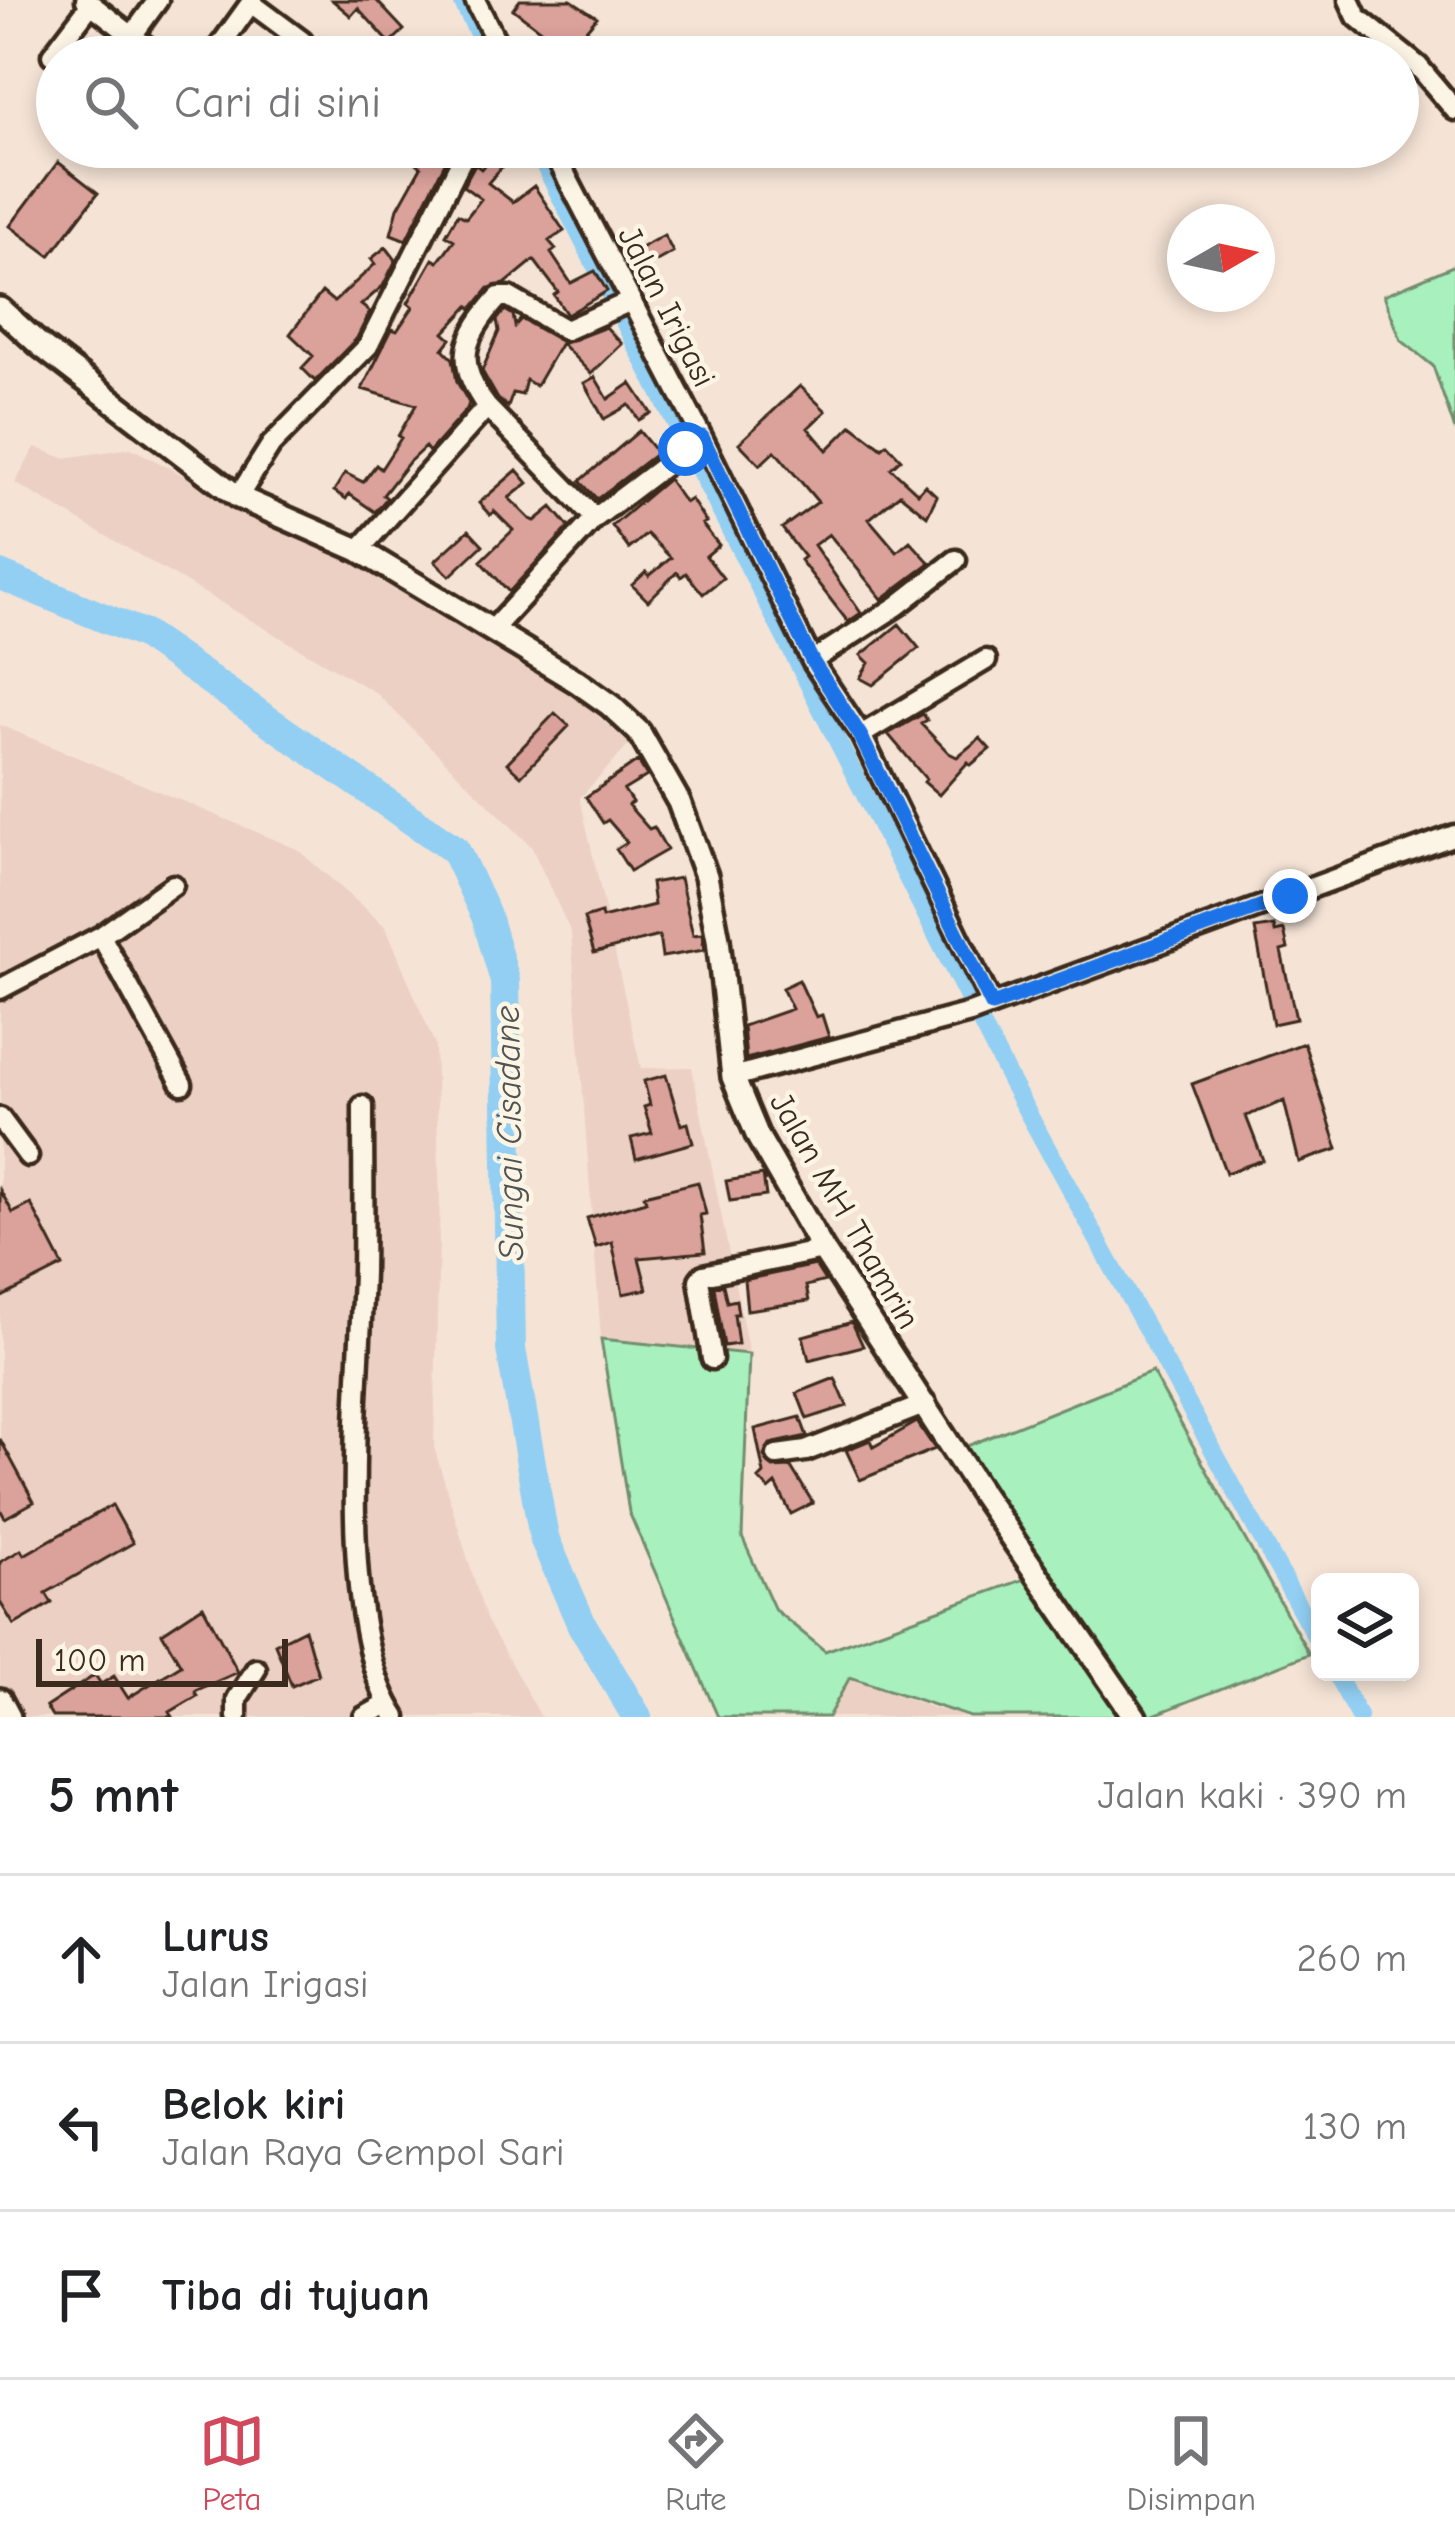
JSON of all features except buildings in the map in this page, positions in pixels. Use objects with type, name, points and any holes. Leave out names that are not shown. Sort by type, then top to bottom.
[{"type":"street","points":[[148,36],[158,0]]},
{"type":"street","points":[[475,0],[493,36]]},
{"type":"street","points":[[1348,0],[1357,16],[1381,36]]},
{"type":"street","points":[[65,36],[89,2],[130,36]]},
{"type":"street","points":[[227,36],[252,2],[296,36]]},
{"type":"street","points":[[1419,67],[1455,110]]},
{"type":"street","points":[[238,497],[271,446],[368,346],[457,168]]},
{"type":"street","name":"Jalan Irigasi","points":[[560,168],[622,306],[812,661],[860,735],[983,1008]]},
{"type":"street","points":[[595,518],[468,381],[468,340],[499,297],[509,297],[566,330],[622,306]]},
{"type":"street","name":"Jalan MH Thamrin","points":[[0,309],[41,346],[238,497],[358,550],[493,629],[610,705],[639,732],[670,781],[706,876],[733,1077],[758,1137],[824,1250],[983,1496],[1136,1717]]},
{"type":"street","points":[[358,550],[488,406]]},
{"type":"street","points":[[493,629],[595,518],[695,442]]},
{"type":"street","points":[[812,661],[897,606],[956,560]]},
{"type":"street","points":[[860,735],[986,660]]},
{"type":"street","points":[[733,1077],[983,1008],[1455,835]]},
{"type":"street","points":[[0,989],[101,936],[173,885]]},
{"type":"street","points":[[101,936],[182,1084]]},
{"type":"street","points":[[362,1106],[357,1557],[363,1622],[391,1710],[364,1717]]},
{"type":"street","points":[[0,1118],[28,1156]]},
{"type":"street","points":[[712,1359],[699,1280],[703,1275],[824,1250]]},
{"type":"street","points":[[777,1455],[806,1451],[926,1404]]},
{"type":"street","points":[[237,1717],[236,1699],[256,1670]]},
{"type":"street","points":[[0,1701],[9,1717]]},
{"type":"shaded area","points":[[35,447],[64,458],[131,448],[522,650],[630,744],[580,798],[641,1068],[692,1067],[749,1354],[601,1339],[571,933],[531,846],[376,693],[15,483]]},
{"type":"shaded area","points":[[0,725],[297,849],[386,927],[435,1045],[440,1199],[434,1447],[486,1619],[541,1717],[0,1717]]},
{"type":"shaded area","points":[[849,1677],[933,1708],[970,1717],[828,1717]]},
{"type":"green space","points":[[1455,265],[1455,430],[1433,366],[1401,340],[1384,295]]},
{"type":"green space","points":[[601,1339],[749,1354],[742,1537],[775,1610],[825,1651],[1025,1579],[947,1454],[1152,1372],[1309,1654],[1149,1717],[970,1717],[850,1677],[828,1717],[718,1717],[629,1512]]},
{"type":"waterway","points":[[461,0],[479,36]]},
{"type":"waterway","points":[[546,168],[1012,1084],[1311,1629]]},
{"type":"waterway","name":"Sungai Cisadane","points":[[0,575],[143,634],[455,850],[486,916],[505,981],[511,1349],[544,1538],[582,1625],[637,1717]]},
{"type":"waterway","points":[[1340,1681],[1359,1717]]},
{"type":"route","points":[[685,449],[702,437],[812,661],[860,735],[992,1005],[1290,896]]}]
